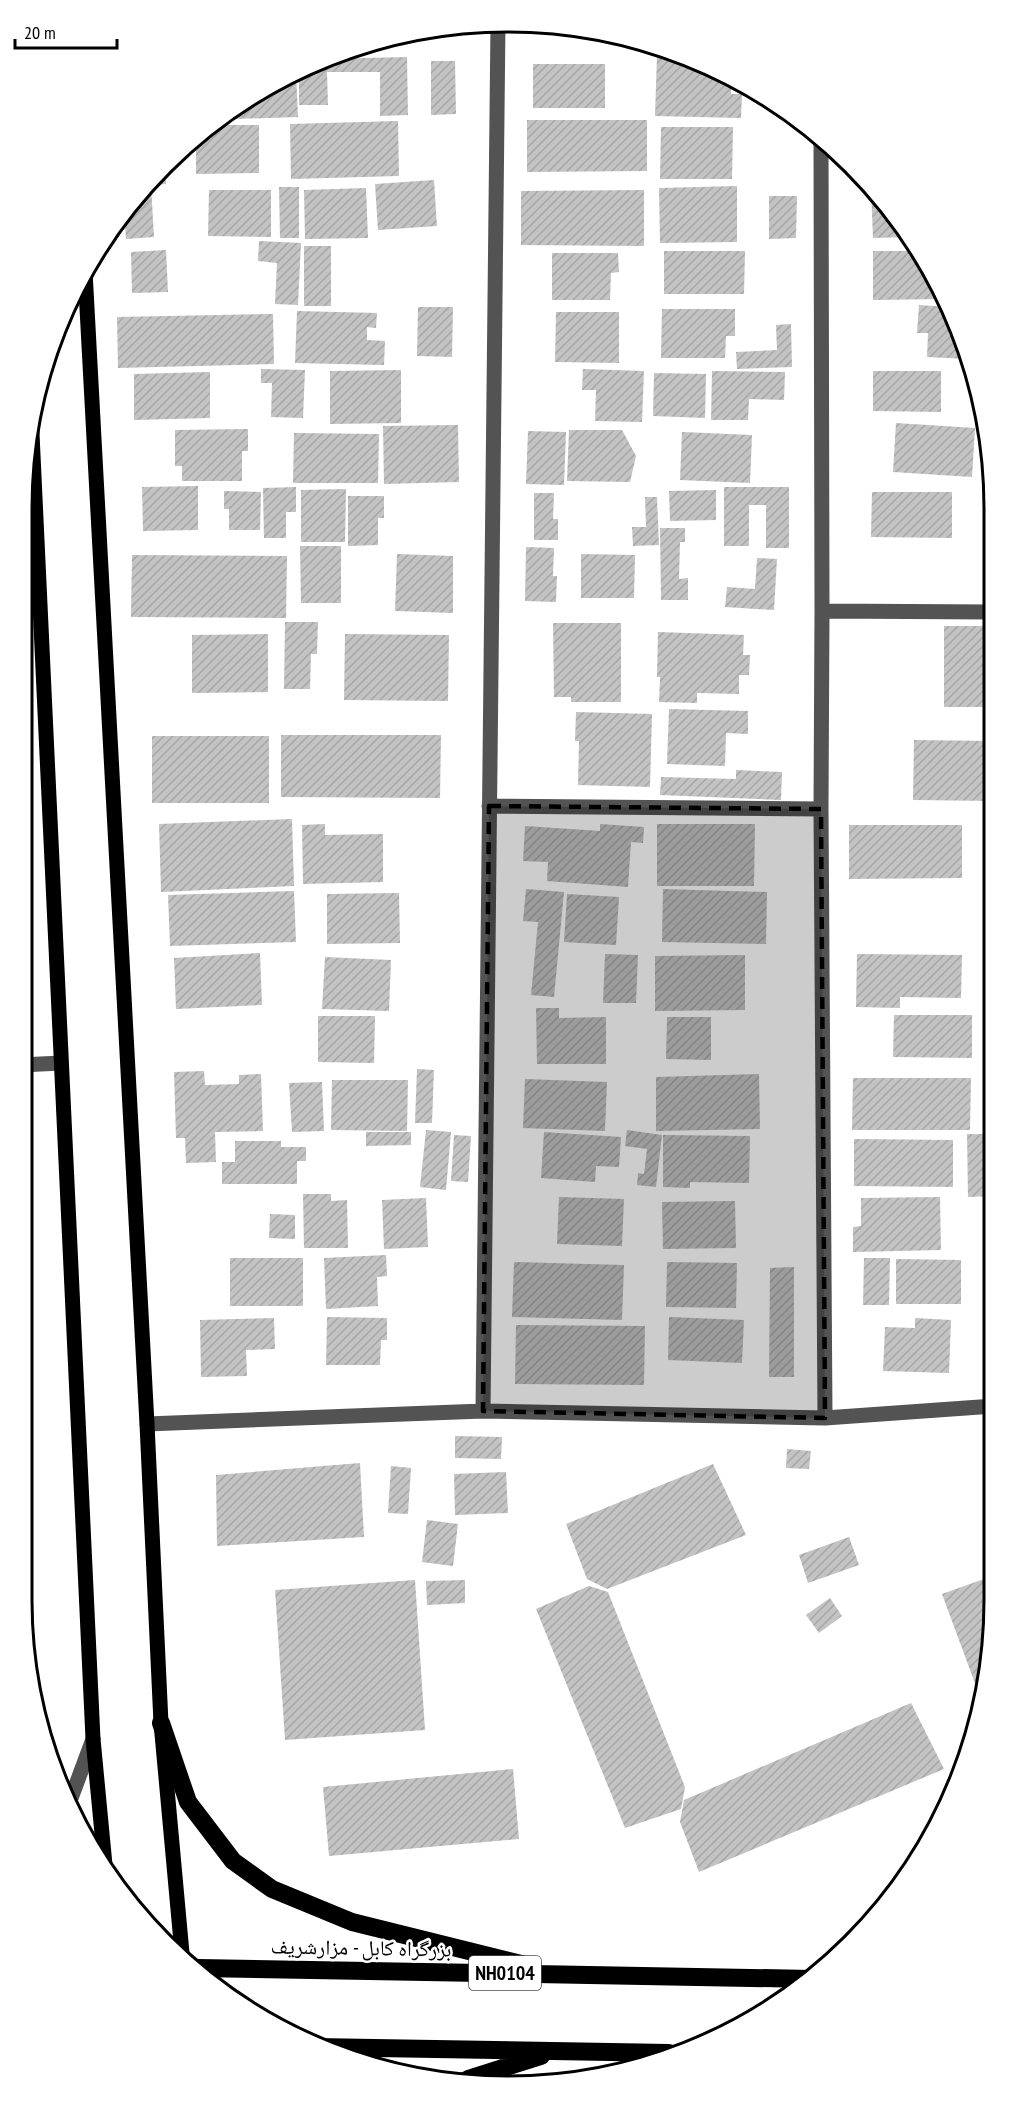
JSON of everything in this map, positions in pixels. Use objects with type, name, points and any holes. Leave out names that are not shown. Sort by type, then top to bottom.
[{"type":"highway","points":[[161,1723],[188,1803],[233,1861],[272,1889],[352,1922],[560,1974]]},
{"type":"highway","name":"بزرگراه کابل - مزارشریف","points":[[206,1968],[797,1979]]},
{"type":"highway","points":[[346,2048],[655,2053]]},
{"type":"highway","points":[[481,2075],[555,2052]]},
{"type":"main road","points":[[86,288],[161,1723],[181,1947]]},
{"type":"main road","points":[[33,488],[93,1738],[104,1852]]},
{"type":"street","points":[[483,1411],[498,32]]},
{"type":"street","points":[[821,149],[820,809],[825,1418]]},
{"type":"street","points":[[822,611],[984,612]]},
{"type":"street","points":[[489,806],[820,809]]},
{"type":"street","points":[[32,1064],[61,1063]]},
{"type":"street","points":[[147,1424],[483,1411],[825,1418],[984,1407]]},
{"type":"street","points":[[73,1793],[93,1738]]},
{"type":"highlighted area","points":[[489,806],[821,809],[825,1418],[483,1411]]},
{"type":"building","points":[[657,56],[719,81],[731,87],[731,94],[742,94],[741,118],[655,116]]},
{"type":"building","points":[[407,57],[408,115],[380,116],[380,72],[327,72],[328,105],[299,105],[299,80],[352,58]]},
{"type":"building","points":[[431,61],[455,61],[456,114],[431,115]]},
{"type":"building","points":[[533,64],[605,64],[605,108],[533,108]]},
{"type":"building","points":[[296,81],[298,117],[235,119],[270,95]]},
{"type":"building","points":[[527,120],[647,120],[647,171],[527,172]]},
{"type":"building","points":[[398,121],[399,176],[291,179],[290,124]]},
{"type":"building","points":[[225,125],[259,125],[259,173],[196,174],[196,148],[218,130]]},
{"type":"building","points":[[661,127],[733,127],[732,179],[660,179]]},
{"type":"building","points":[[166,177],[166,184],[159,184]]},
{"type":"building","points":[[434,180],[437,226],[378,230],[375,184]]},
{"type":"building","points":[[737,186],[737,242],[660,243],[659,188]]},
{"type":"building","points":[[279,187],[299,187],[299,238],[280,238]]},
{"type":"building","points":[[366,188],[368,238],[305,239],[304,190]]},
{"type":"building","points":[[209,190],[271,190],[271,237],[208,236]]},
{"type":"building","points":[[644,190],[644,246],[521,245],[521,191]]},
{"type":"building","points":[[151,192],[154,237],[126,239],[125,225]]},
{"type":"building","points":[[769,196],[797,196],[796,238],[769,239]]},
{"type":"building","points":[[871,201],[900,237],[873,238]]},
{"type":"building","points":[[259,241],[301,243],[298,305],[275,304],[277,263],[258,261]]},
{"type":"building","points":[[304,246],[331,246],[331,306],[304,306]]},
{"type":"building","points":[[166,250],[168,292],[132,293],[131,252]]},
{"type":"building","points":[[664,251],[745,251],[744,294],[664,294]]},
{"type":"building","points":[[873,251],[909,251],[936,299],[873,300]]},
{"type":"building","points":[[552,253],[618,253],[619,272],[611,273],[610,300],[552,300]]},
{"type":"building","points":[[919,305],[939,306],[960,359],[927,357],[928,333],[917,333]]},
{"type":"building","points":[[418,307],[453,307],[452,357],[417,356]]},
{"type":"building","points":[[662,309],[735,309],[735,336],[726,336],[725,358],[661,358]]},
{"type":"building","points":[[297,311],[377,313],[376,328],[367,327],[367,340],[385,341],[384,365],[295,363]]},
{"type":"building","points":[[556,312],[619,312],[619,363],[555,362]]},
{"type":"building","points":[[273,314],[274,364],[118,368],[117,317]]},
{"type":"building","points":[[791,324],[792,367],[737,369],[736,352],[777,350],[776,325]]},
{"type":"building","points":[[261,369],[305,370],[303,418],[271,417],[272,383],[261,383]]},
{"type":"building","points":[[583,369],[644,371],[642,422],[595,421],[596,390],[582,390]]},
{"type":"building","points":[[401,370],[401,423],[330,424],[330,371]]},
{"type":"building","points":[[712,371],[785,372],[784,400],[749,399],[748,420],[711,420]]},
{"type":"building","points":[[873,371],[941,371],[941,412],[873,411]]},
{"type":"building","points":[[210,372],[210,418],[134,420],[134,374]]},
{"type":"building","points":[[654,373],[706,374],[705,418],[653,416]]},
{"type":"building","points":[[896,423],[975,428],[972,477],[893,472]]},
{"type":"building","points":[[458,425],[459,482],[384,484],[383,426]]},
{"type":"building","points":[[248,429],[248,451],[242,451],[242,481],[182,481],[182,466],[175,466],[175,430]]},
{"type":"building","points":[[569,430],[622,430],[636,456],[630,482],[567,481]]},
{"type":"building","points":[[528,431],[566,432],[564,485],[526,484]]},
{"type":"building","points":[[682,432],[752,435],[750,483],[680,480]]},
{"type":"building","points":[[294,433],[379,434],[378,483],[293,483]]},
{"type":"building","points":[[198,486],[198,530],[143,531],[142,487]]},
{"type":"building","points":[[296,487],[296,512],[286,512],[286,538],[264,538],[263,488]]},
{"type":"building","points":[[724,487],[789,487],[789,548],[766,548],[766,505],[749,505],[749,546],[724,546]]},
{"type":"building","points":[[346,489],[345,542],[301,542],[301,490]]},
{"type":"building","points":[[716,490],[716,520],[670,521],[669,491]]},
{"type":"building","points":[[224,491],[261,492],[260,530],[229,530],[229,509],[224,509]]},
{"type":"building","points":[[872,492],[952,492],[952,538],[871,537]]},
{"type":"building","points":[[534,493],[554,493],[553,519],[558,519],[558,540],[534,540]]},
{"type":"building","points":[[348,496],[384,496],[384,518],[378,518],[378,545],[348,546]]},
{"type":"building","points":[[645,497],[657,497],[659,545],[633,546],[632,527],[646,527]]},
{"type":"building","points":[[660,528],[685,528],[685,542],[680,542],[679,579],[688,578],[688,600],[661,600]]},
{"type":"building","points":[[300,546],[341,546],[341,603],[301,603]]},
{"type":"building","points":[[526,547],[554,548],[553,576],[557,576],[556,602],[525,601]]},
{"type":"building","points":[[397,554],[453,556],[453,613],[395,611]]},
{"type":"building","points":[[581,554],[635,555],[634,598],[581,598]]},
{"type":"building","points":[[132,555],[287,556],[286,618],[131,617]]},
{"type":"building","points":[[757,558],[777,559],[774,610],[725,607],[727,587],[755,589]]},
{"type":"building","points":[[285,622],[318,622],[317,654],[311,654],[310,689],[284,689]]},
{"type":"building","points":[[553,623],[621,623],[621,702],[571,702],[571,697],[554,697]]},
{"type":"building","points":[[944,626],[984,626],[984,707],[944,707]]},
{"type":"building","points":[[658,632],[744,635],[743,655],[750,655],[749,675],[739,675],[739,694],[697,693],[697,703],[659,702]]},
{"type":"building","points":[[268,634],[268,692],[192,693],[192,635]]},
{"type":"building","points":[[345,634],[449,635],[448,701],[344,700]]},
{"type":"building","points":[[669,709],[748,711],[748,734],[726,733],[725,766],[667,764]]},
{"type":"building","points":[[576,712],[652,714],[650,787],[578,785],[579,741],[575,741]]},
{"type":"building","points":[[281,735],[441,735],[440,798],[281,797]]},
{"type":"building","points":[[152,736],[269,736],[269,803],[152,803]]},
{"type":"building","points":[[914,740],[984,741],[984,801],[913,800]]},
{"type":"building","points":[[736,770],[782,772],[781,800],[660,795],[661,777],[736,779]]},
{"type":"building","points":[[292,819],[294,886],[161,892],[159,824]]},
{"type":"building","points":[[325,824],[325,835],[383,834],[383,882],[303,884],[302,825]]},
{"type":"building","points":[[600,824],[644,827],[643,843],[631,842],[628,887],[547,881],[548,862],[523,861],[525,826],[600,831]]},
{"type":"building","points":[[657,824],[755,824],[754,886],[657,886]]},
{"type":"building","points":[[849,825],[962,825],[962,878],[849,879]]},
{"type":"building","points":[[526,889],[564,892],[554,997],[531,995],[538,922],[523,921]]},
{"type":"building","points":[[663,889],[767,892],[766,944],[662,942]]},
{"type":"building","points":[[294,891],[296,942],[170,946],[168,895]]},
{"type":"building","points":[[399,893],[400,943],[327,944],[327,894]]},
{"type":"building","points":[[567,894],[619,897],[616,945],[564,942]]},
{"type":"building","points":[[260,953],[262,1005],[176,1009],[174,958]]},
{"type":"building","points":[[605,954],[638,955],[636,1003],[603,1003]]},
{"type":"building","points":[[857,954],[962,955],[961,998],[900,997],[900,1008],[856,1007]]},
{"type":"building","points":[[745,955],[745,1010],[655,1011],[655,956]]},
{"type":"building","points":[[325,957],[391,960],[389,1011],[322,1009]]},
{"type":"building","points":[[536,1008],[559,1008],[559,1018],[606,1017],[606,1064],[537,1064]]},
{"type":"building","points":[[894,1015],[972,1015],[972,1058],[893,1057]]},
{"type":"building","points":[[318,1016],[375,1016],[374,1063],[318,1062]]},
{"type":"building","points":[[667,1017],[711,1017],[711,1060],[666,1059]]},
{"type":"building","points":[[417,1069],[434,1070],[432,1123],[415,1123]]},
{"type":"building","points":[[204,1071],[205,1085],[239,1084],[239,1075],[261,1074],[263,1131],[215,1132],[216,1162],[186,1163],[185,1138],[176,1138],[174,1072]]},
{"type":"building","points":[[759,1074],[760,1129],[656,1131],[656,1077]]},
{"type":"building","points":[[853,1078],[971,1078],[970,1130],[852,1130]]},
{"type":"building","points":[[525,1079],[607,1082],[605,1131],[523,1128]]},
{"type":"building","points":[[332,1080],[408,1080],[407,1131],[331,1130]]},
{"type":"building","points":[[322,1082],[324,1131],[292,1132],[289,1083]]},
{"type":"building","points":[[426,1130],[451,1132],[446,1190],[420,1187]]},
{"type":"building","points":[[627,1130],[662,1135],[656,1187],[637,1185],[638,1173],[644,1174],[647,1149],[625,1146]]},
{"type":"building","points":[[366,1132],[411,1132],[411,1145],[366,1146]]},
{"type":"building","points":[[544,1132],[621,1137],[619,1167],[596,1166],[595,1182],[541,1178]]},
{"type":"building","points":[[967,1134],[984,1134],[984,1196],[968,1197]]},
{"type":"building","points":[[454,1135],[471,1136],[468,1182],[451,1181]]},
{"type":"building","points":[[663,1135],[750,1136],[749,1183],[690,1182],[690,1188],[663,1187]]},
{"type":"building","points":[[854,1139],[953,1140],[953,1187],[854,1186]]},
{"type":"building","points":[[235,1141],[281,1141],[281,1147],[306,1147],[306,1161],[297,1161],[297,1184],[222,1184],[222,1162],[235,1162]]},
{"type":"building","points":[[303,1194],[331,1194],[331,1201],[347,1200],[348,1248],[304,1248]]},
{"type":"building","points":[[559,1197],[624,1199],[622,1246],[557,1244]]},
{"type":"building","points":[[940,1197],[941,1250],[853,1252],[853,1227],[861,1226],[861,1198]]},
{"type":"building","points":[[426,1198],[428,1247],[384,1249],[382,1200]]},
{"type":"building","points":[[735,1201],[736,1248],[663,1249],[662,1202]]},
{"type":"building","points":[[270,1214],[295,1215],[295,1239],[269,1238]]},
{"type":"building","points":[[386,1255],[387,1276],[377,1277],[378,1306],[326,1309],[324,1258]]},
{"type":"building","points":[[230,1258],[303,1258],[303,1306],[230,1306]]},
{"type":"building","points":[[864,1258],[890,1258],[889,1305],[863,1305]]},
{"type":"building","points":[[896,1259],[961,1260],[961,1304],[896,1304]]},
{"type":"building","points":[[514,1262],[624,1265],[622,1320],[512,1317]]},
{"type":"building","points":[[667,1262],[737,1263],[736,1308],[666,1307]]},
{"type":"building","points":[[794,1267],[794,1377],[769,1377],[770,1268]]},
{"type":"building","points":[[327,1317],[387,1318],[387,1340],[381,1340],[380,1365],[326,1365]]},
{"type":"building","points":[[669,1317],[744,1320],[742,1363],[668,1360]]},
{"type":"building","points":[[274,1318],[275,1349],[246,1350],[247,1376],[201,1377],[200,1320]]},
{"type":"building","points":[[915,1318],[951,1320],[949,1373],[883,1371],[885,1327],[915,1328]]},
{"type":"building","points":[[516,1325],[645,1326],[644,1385],[515,1384]]},
{"type":"building","points":[[455,1436],[502,1437],[501,1459],[455,1458]]},
{"type":"building","points":[[787,1449],[811,1451],[809,1469],[786,1468]]},
{"type":"building","points":[[360,1463],[364,1537],[217,1546],[216,1475]]},
{"type":"building","points":[[713,1464],[746,1535],[607,1589],[587,1579],[566,1524]]},
{"type":"building","points":[[391,1466],[411,1468],[408,1514],[388,1513]]},
{"type":"building","points":[[506,1472],[508,1513],[455,1515],[454,1474]]},
{"type":"building","points":[[427,1520],[458,1524],[453,1566],[422,1562]]},
{"type":"building","points":[[849,1537],[859,1565],[808,1583],[799,1555]]},
{"type":"building","points":[[984,1579],[983,1631],[976,1686],[942,1594]]},
{"type":"building","points":[[415,1580],[425,1730],[285,1740],[275,1590]]},
{"type":"building","points":[[465,1580],[465,1603],[427,1605],[426,1581]]},
{"type":"building","points":[[589,1586],[608,1592],[685,1787],[681,1809],[625,1828],[536,1609]]},
{"type":"building","points":[[830,1598],[842,1616],[819,1633],[806,1615]]},
{"type":"building","points":[[911,1703],[944,1769],[699,1872],[680,1822],[684,1800]]},
{"type":"building","points":[[513,1769],[519,1839],[329,1856],[323,1787]]}]
